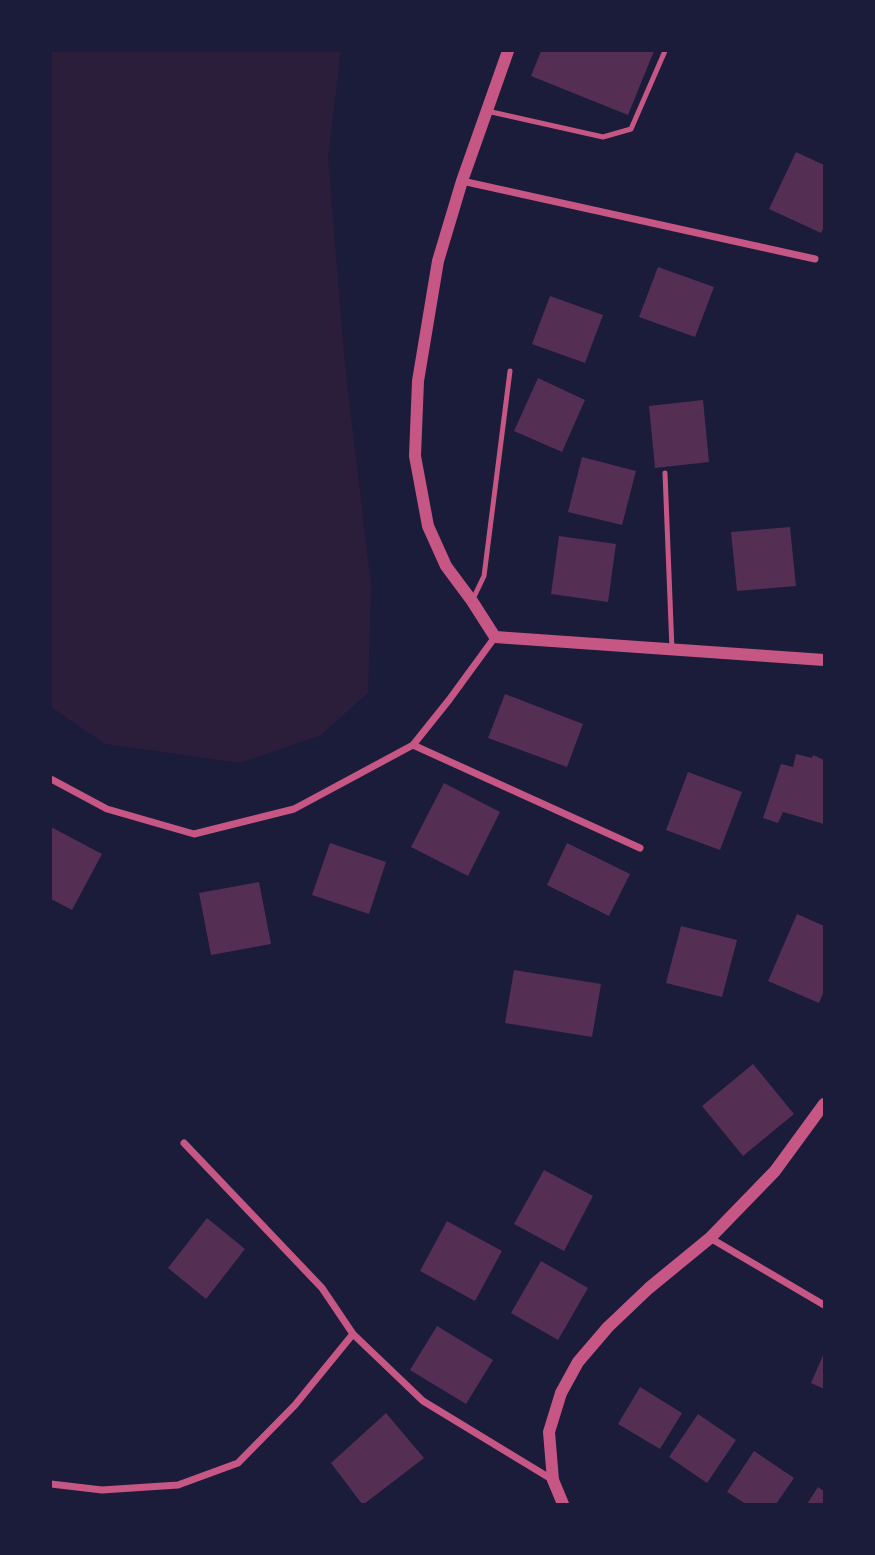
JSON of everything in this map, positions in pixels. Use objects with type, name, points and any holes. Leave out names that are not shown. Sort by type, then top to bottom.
[{"type":"street","points":[[495,637],[446,566],[428,526],[415,456],[418,382],[438,261],[462,181],[508,51]]},
{"type":"street","points":[[462,181],[815,260]]},
{"type":"street","points":[[495,637],[824,660]]},
{"type":"street","points":[[51,779],[107,809],[194,834],[294,809],[413,745],[495,637]]},
{"type":"street","points":[[413,745],[640,848]]},
{"type":"street","points":[[563,1504],[553,1480],[549,1433],[561,1393],[578,1362],[608,1327],[649,1288],[710,1238],[775,1171],[824,1104]]},
{"type":"street","points":[[184,1143],[322,1288],[353,1334],[423,1401],[553,1480]]},
{"type":"street","points":[[710,1238],[824,1305]]},
{"type":"street","points":[[51,1484],[102,1490],[178,1485],[238,1463],[295,1405],[353,1334]]},
{"type":"lane","points":[[487,111],[603,137],[631,129],[665,51]]},
{"type":"lane","points":[[472,601],[484,576],[510,371]]},
{"type":"lane","points":[[665,473],[673,650]]},
{"type":"shaded area","points":[[51,51],[341,51],[328,157],[345,365],[371,585],[368,693],[321,735],[240,763],[105,744],[51,707]]},
{"type":"building","points":[[541,51],[654,51],[628,115],[531,76]]},
{"type":"building","points":[[796,152],[824,165],[824,227],[821,233],[769,209]]},
{"type":"building","points":[[658,267],[714,287],[695,337],[639,317]]},
{"type":"building","points":[[550,296],[603,315],[585,363],[532,344]]},
{"type":"building","points":[[538,378],[585,400],[562,452],[514,431]]},
{"type":"building","points":[[703,400],[709,462],[655,468],[649,406]]},
{"type":"building","points":[[582,457],[636,471],[622,525],[568,512]]},
{"type":"building","points":[[790,527],[796,586],[737,591],[731,532]]},
{"type":"building","points":[[559,536],[616,544],[608,602],[551,594]]},
{"type":"building","points":[[505,694],[583,724],[567,767],[488,738]]},
{"type":"building","points":[[796,754],[812,758],[813,755],[824,760],[824,824],[783,812],[778,823],[763,818],[781,764],[793,767]]},
{"type":"building","points":[[688,772],[742,792],[720,850],[666,830]]},
{"type":"building","points":[[444,783],[500,812],[468,876],[411,847]]},
{"type":"building","points":[[51,827],[102,854],[72,910],[51,899]]},
{"type":"building","points":[[330,843],[386,862],[369,914],[312,895]]},
{"type":"building","points":[[567,843],[630,874],[609,916],[547,885]]},
{"type":"building","points":[[259,882],[271,944],[211,955],[199,893]]},
{"type":"building","points":[[797,914],[824,926],[824,991],[819,1003],[768,981]]},
{"type":"building","points":[[681,926],[737,940],[722,997],[666,983]]},
{"type":"building","points":[[514,970],[601,984],[592,1037],[505,1023]]},
{"type":"building","points":[[753,1064],[794,1114],[743,1156],[702,1106]]},
{"type":"building","points":[[544,1170],[593,1196],[564,1251],[514,1224]]},
{"type":"building","points":[[207,1218],[245,1249],[206,1299],[168,1268]]},
{"type":"building","points":[[447,1221],[502,1251],[475,1301],[420,1271]]},
{"type":"building","points":[[541,1261],[588,1288],[558,1340],[511,1313]]},
{"type":"building","points":[[437,1326],[493,1360],[466,1404],[410,1370]]},
{"type":"building","points":[[824,1353],[824,1389],[811,1383]]},
{"type":"building","points":[[640,1387],[682,1413],[660,1449],[618,1424]]},
{"type":"building","points":[[386,1413],[424,1458],[362,1504],[331,1463]]},
{"type":"building","points":[[698,1414],[736,1440],[707,1483],[669,1457]]},
{"type":"building","points":[[754,1451],[794,1478],[776,1504],[746,1504],[727,1492]]},
{"type":"building","points":[[818,1487],[824,1491],[824,1504],[807,1504]]}]
